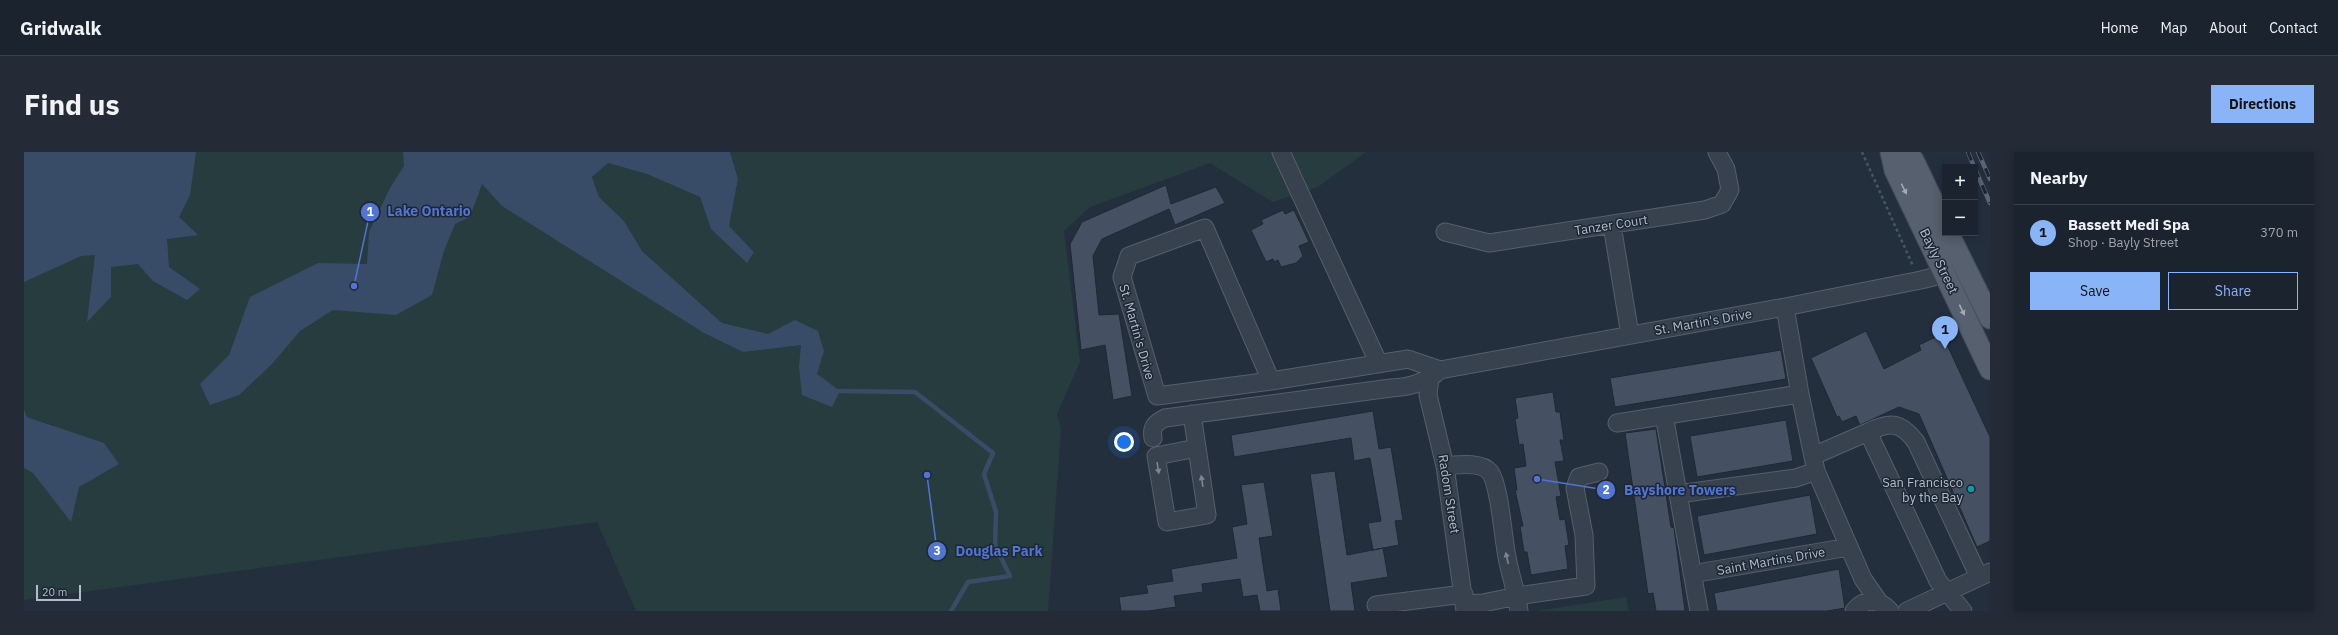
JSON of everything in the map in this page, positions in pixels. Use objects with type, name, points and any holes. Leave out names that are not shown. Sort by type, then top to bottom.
[{"type":"main road","name":"Bayly Street","points":[[1891,152],[1895,170],[1990,369]]},
{"type":"main road","name":"Bayly Street","points":[[1904,152],[1913,160],[1942,221]]},
{"type":"main road","name":"Bayly Street","points":[[1949,236],[1990,318]]},
{"type":"street","points":[[1281,152],[1379,364]]},
{"type":"street","name":"Tanzer Court","points":[[1445,232],[1488,243],[1705,210],[1722,204],[1730,190],[1726,169],[1717,152]]},
{"type":"street","points":[[1612,225],[1630,335]]},
{"type":"street","name":"St. Martin's Drive","points":[[1271,381],[1205,228],[1130,256],[1122,277],[1157,396],[1271,381],[1408,359],[1435,374]]},
{"type":"street","name":"St. Martin's Drive","points":[[1153,438],[1152,430],[1156,422],[1165,418],[1408,387],[1435,374],[1630,335],[1786,307],[1921,280],[1965,269]]},
{"type":"street","points":[[1678,494],[1796,478],[1815,464],[1868,432],[1881,426],[1893,424],[1906,428],[1916,442],[1985,575],[1907,611],[1875,607],[1815,464],[1800,394],[1786,307]]},
{"type":"street","name":"Radom Street","points":[[1435,374],[1428,396],[1445,466],[1464,603]]},
{"type":"street","points":[[1617,423],[1800,394]]},
{"type":"street","points":[[1192,414],[1207,515],[1167,522],[1156,456],[1197,448]]},
{"type":"street","points":[[1664,415],[1699,611]]},
{"type":"street","points":[[1868,432],[1938,581],[1962,611]]},
{"type":"street","points":[[1445,466],[1463,464],[1483,467],[1490,472],[1495,486],[1507,558],[1518,603]]},
{"type":"street","points":[[1376,605],[1518,603],[1586,586],[1584,534],[1575,488],[1579,477],[1599,472]]},
{"type":"street","name":"Saint Martins Drive","points":[[1692,574],[1849,547]]},
{"type":"path","points":[[1862,152],[1921,280]]},
{"type":"green space","points":[[175,152],[449,152],[455,224],[470,217],[481,183],[499,202],[722,323],[642,251],[624,221],[599,197],[592,177],[608,163],[647,174],[700,197],[711,229],[754,252],[729,226],[738,179],[730,152],[1366,152],[1318,187],[1273,202],[1210,163],[1090,207],[1064,231],[1080,362],[1057,414],[1061,429],[1048,611],[636,611],[597,522],[24,600],[24,440],[53,425],[27,417],[24,409],[24,210],[167,239]]},
{"type":"green space","points":[[1626,597],[1629,611],[1537,611]]},
{"type":"water","points":[[24,152],[196,152],[190,195],[179,217],[198,235],[167,239],[169,267],[200,289],[187,300],[153,281],[138,264],[111,267],[111,297],[87,322],[95,255],[81,256],[24,282]]},
{"type":"water","points":[[403,152],[730,152],[738,179],[729,226],[754,252],[747,263],[711,229],[700,197],[647,174],[608,163],[592,177],[599,197],[624,221],[642,251],[722,323],[768,334],[795,320],[818,331],[824,351],[817,374],[840,391],[832,407],[802,395],[799,367],[801,345],[743,352],[704,333],[502,206],[482,184],[470,217],[455,224],[444,251],[432,295],[396,315],[333,310],[300,331],[272,364],[239,395],[210,405],[200,384],[229,355],[250,297],[318,263],[367,264],[369,232],[390,188],[404,166]]},
{"type":"water","points":[[24,409],[27,417],[104,443],[119,464],[79,487],[71,522],[33,473],[24,468]]},
{"type":"building","points":[[1166,185],[1171,204],[1216,187],[1225,203],[1175,225],[1169,209],[1102,239],[1093,256],[1099,315],[1119,314],[1132,396],[1113,400],[1105,345],[1081,350],[1070,244],[1082,222]]},
{"type":"building","points":[[1283,210],[1285,214],[1294,210],[1309,242],[1299,246],[1303,256],[1296,263],[1281,267],[1278,260],[1274,262],[1273,259],[1266,262],[1251,230],[1263,224],[1261,220]]},
{"type":"building","name":"San Francisco by the Bay","points":[[1866,331],[1884,369],[1921,350],[1919,345],[1942,334],[1990,437],[1990,541],[1977,547],[1919,414],[1899,407],[1860,425],[1856,416],[1842,422],[1839,416],[1837,417],[1811,358]]},
{"type":"building","points":[[1781,350],[1786,379],[1615,407],[1610,378]]},
{"type":"building","points":[[1553,392],[1556,412],[1560,412],[1564,440],[1560,440],[1564,461],[1555,462],[1561,496],[1556,497],[1560,520],[1565,519],[1569,545],[1565,546],[1568,569],[1531,575],[1527,552],[1524,552],[1520,526],[1523,526],[1515,490],[1517,490],[1514,468],[1526,466],[1523,444],[1519,445],[1515,419],[1518,418],[1515,398]]},
{"type":"building","points":[[1373,411],[1379,449],[1391,447],[1403,520],[1395,521],[1399,545],[1373,550],[1368,523],[1381,521],[1370,458],[1354,461],[1351,438],[1234,457],[1231,435]]},
{"type":"building","points":[[1786,420],[1793,461],[1697,477],[1690,436]]},
{"type":"building","points":[[1656,429],[1671,527],[1674,528],[1685,611],[1656,611],[1653,593],[1648,594],[1625,433]]},
{"type":"building","points":[[1335,471],[1347,555],[1383,548],[1388,577],[1351,583],[1355,611],[1330,611],[1310,474]]},
{"type":"building","points":[[1264,482],[1273,536],[1259,538],[1267,591],[1278,589],[1281,611],[1260,611],[1257,595],[1243,597],[1240,579],[1202,584],[1203,592],[1174,596],[1176,607],[1148,611],[1121,611],[1119,597],[1148,593],[1146,585],[1173,581],[1171,569],[1237,558],[1232,527],[1247,524],[1241,485]]},
{"type":"building","points":[[1810,495],[1817,534],[1704,555],[1697,516]]},
{"type":"building","points":[[1839,569],[1845,608],[1827,611],[1717,611],[1714,593]]},
{"type":"waterway","points":[[840,391],[915,392],[993,453],[984,474],[996,512],[995,545],[1010,576],[968,582],[951,611]]},
{"type":"railway","points":[[1968,152],[1973,164]]},
{"type":"railway","points":[[1978,152],[1990,179]]},
{"type":"railway","points":[[1978,176],[1990,203]]},
{"type":"place","name":"Lake Ontario","points":[[354,286]]},
{"type":"place","name":"Bassett Medi Spa","points":[[1945,349]]},
{"type":"place","name":"Douglas Park","points":[[927,475]]},
{"type":"place","name":"Bayshore Towers","points":[[1537,479]]},
{"type":"place","name":"San Francisco by the Bay","points":[[1971,489]]}]
